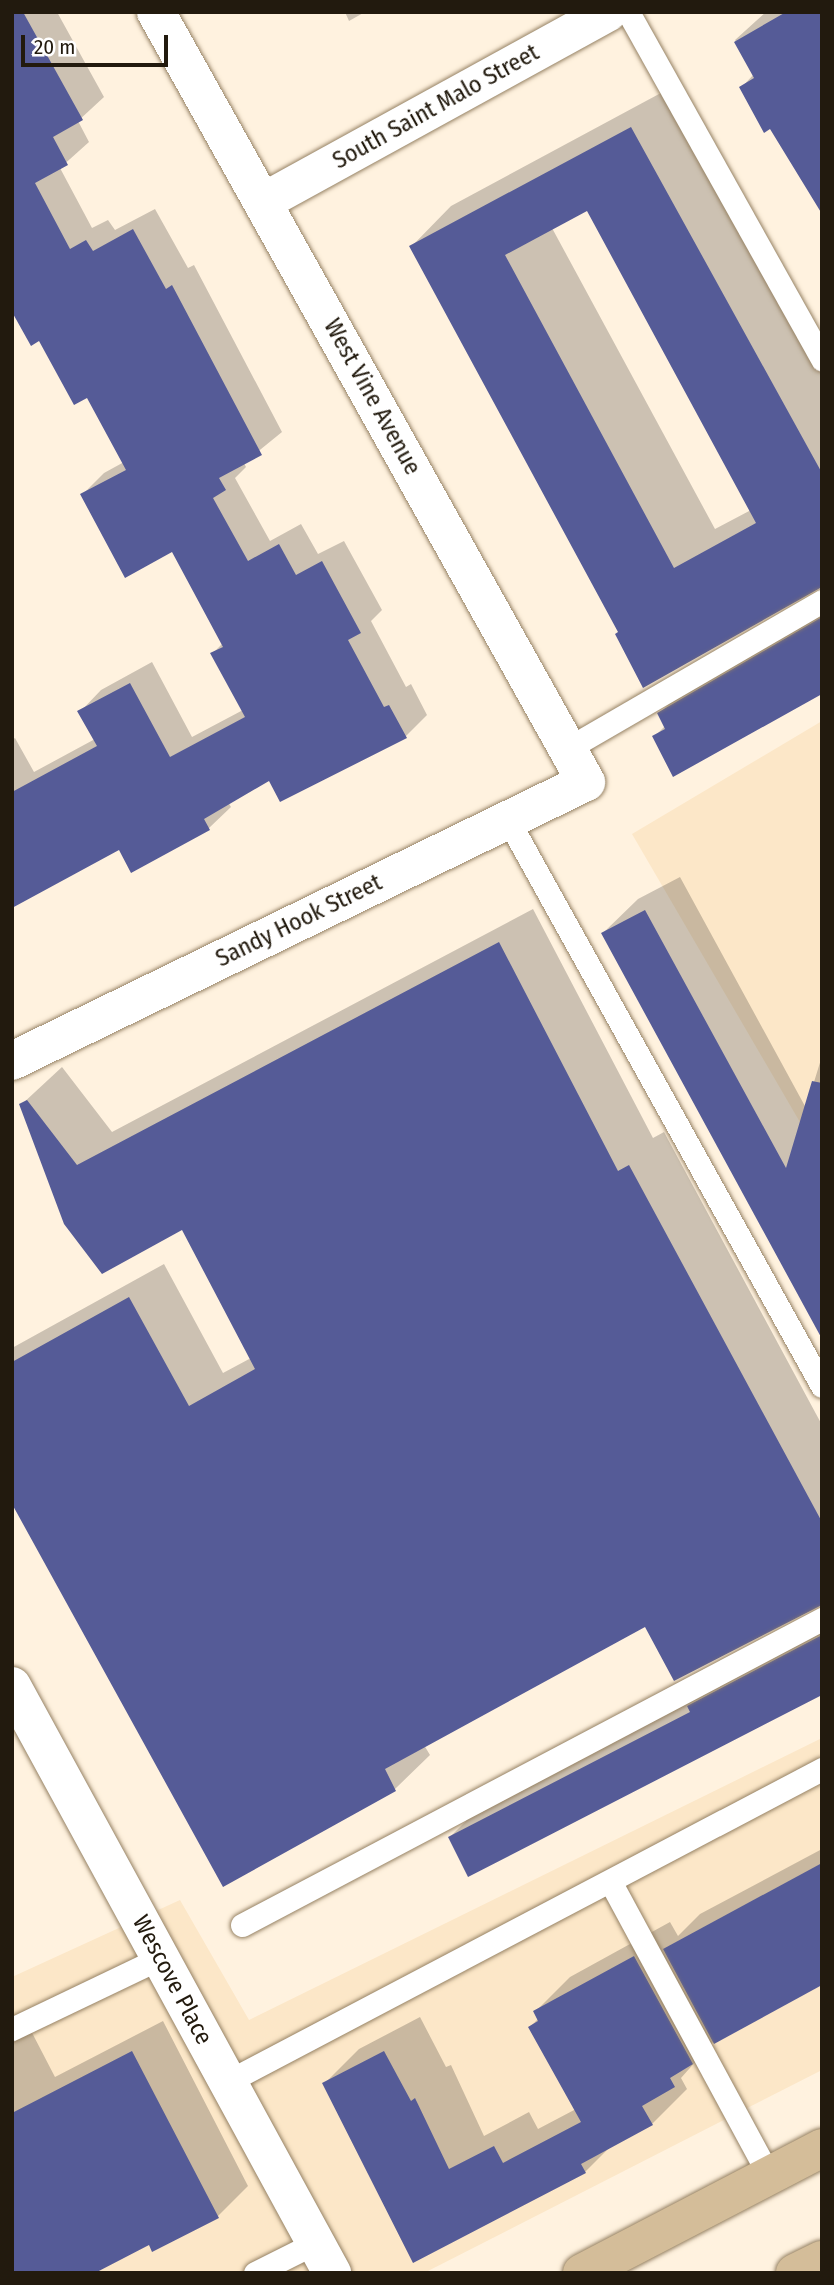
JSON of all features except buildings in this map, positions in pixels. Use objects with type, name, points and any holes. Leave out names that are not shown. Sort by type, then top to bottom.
[{"type":"main road","points":[[582,2273],[822,2148]]},
{"type":"main road","points":[[795,2273],[822,2260]]},
{"type":"street","name":"West Vine Avenue","points":[[156,12],[586,782]]},
{"type":"street","name":"South Saint Malo Street","points":[[264,202],[608,12]]},
{"type":"street","name":"Sandy Hook Street","points":[[12,1061],[586,782]]},
{"type":"street","name":"Wescove Place","points":[[12,1686],[323,2258]]},
{"type":"lane","points":[[628,12],[822,359]]},
{"type":"lane","points":[[567,748],[822,601]]},
{"type":"lane","points":[[508,820],[822,1386]]},
{"type":"lane","points":[[242,1925],[822,1619]]},
{"type":"lane","points":[[227,2082],[611,1883],[822,1769]]},
{"type":"lane","points":[[611,1883],[769,2175]]},
{"type":"lane","points":[[12,2029],[160,1958]]},
{"type":"lane","points":[[255,2273],[323,2258]]},
{"type":"shaded area","points":[[822,721],[822,1160],[632,834]]},
{"type":"shaded area","points":[[822,1738],[822,2070],[424,2273],[12,2273],[12,1977],[180,1900],[249,2020]]}]
